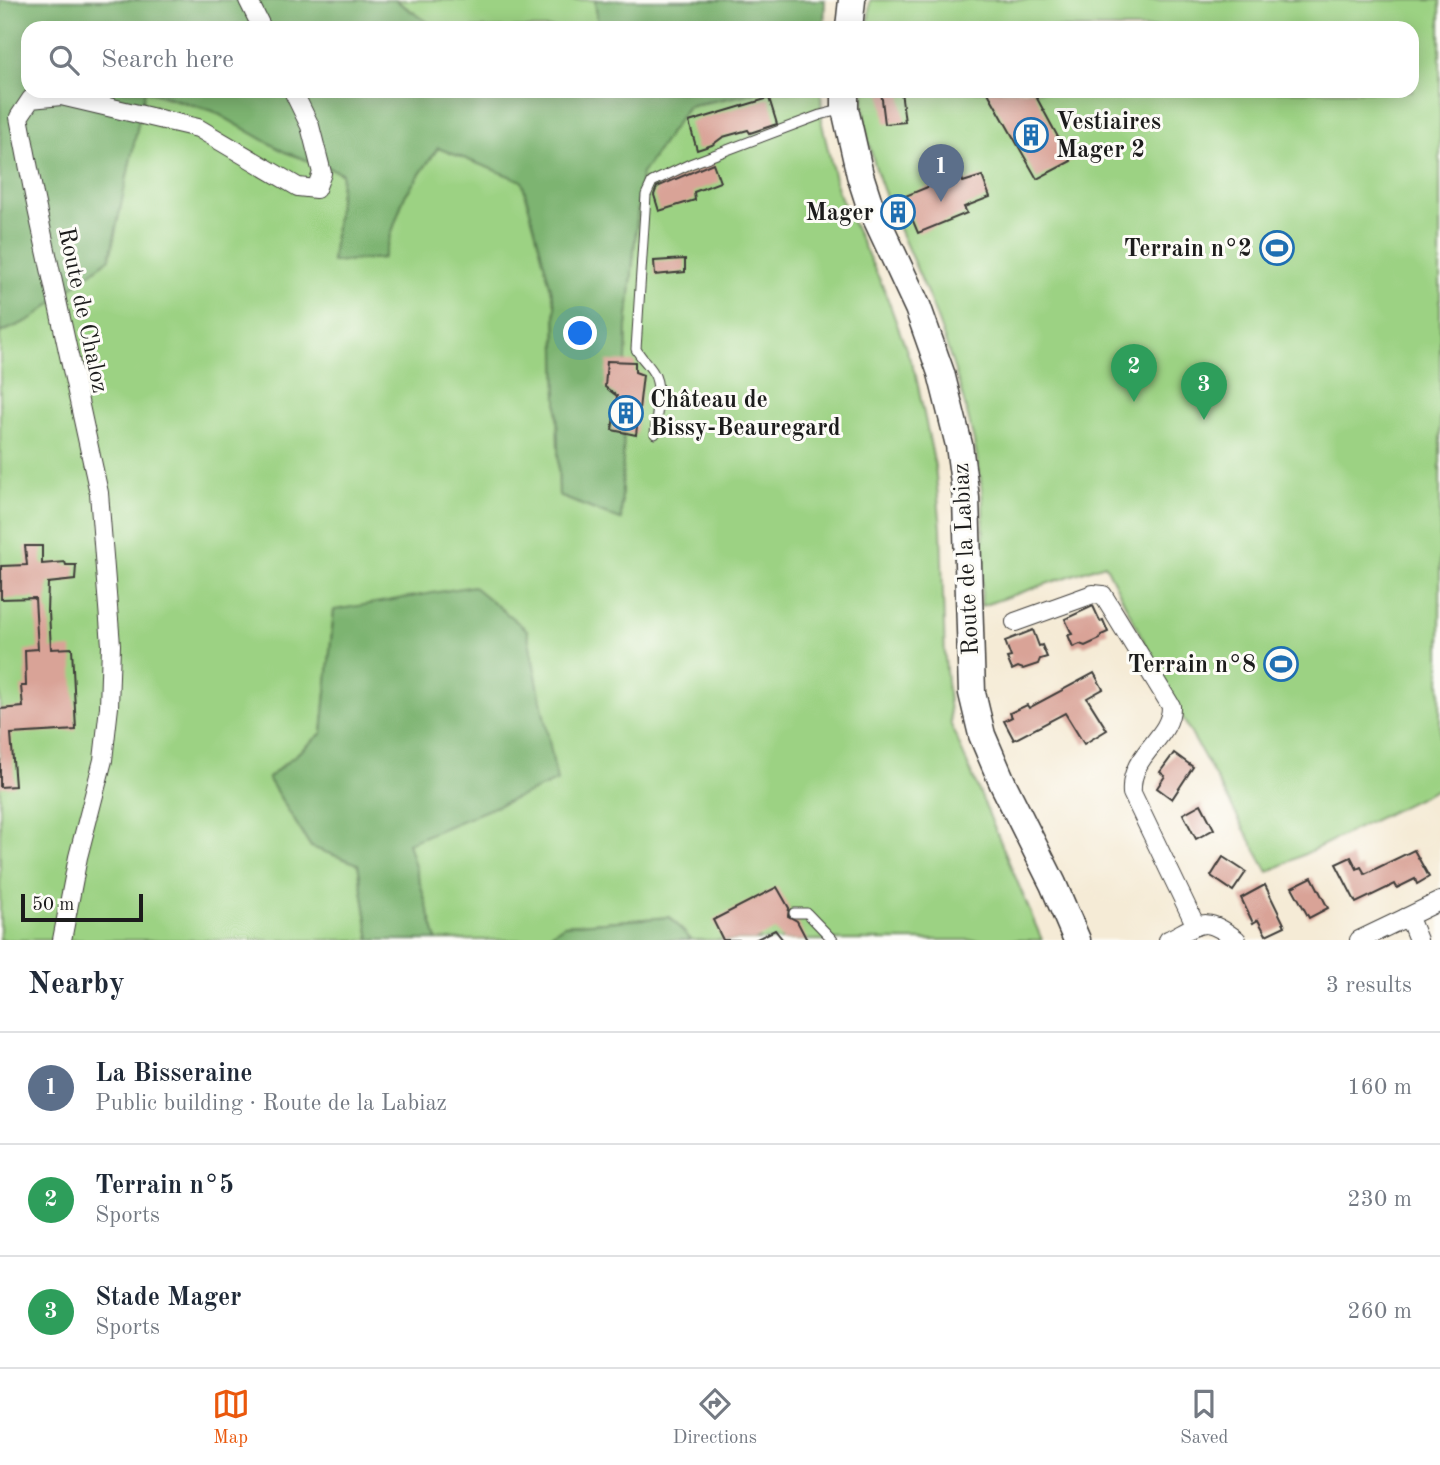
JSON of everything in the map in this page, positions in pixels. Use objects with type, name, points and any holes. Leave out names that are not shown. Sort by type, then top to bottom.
[{"type":"main road","points":[[850,21],[852,0]]},
{"type":"main road","name":"Route de la Labiaz","points":[[845,100],[860,175],[869,202],[918,308],[941,373],[959,445],[966,498],[971,685],[982,735],[1077,940]]},
{"type":"street","points":[[248,0],[258,21]]},
{"type":"street","name":"Route de Chaloz","points":[[41,98],[31,99],[19,117],[99,493],[111,645],[109,708],[103,760],[78,857],[62,940]]},
{"type":"street","name":"Route de Chaloz","points":[[70,98],[198,128],[299,187],[316,189],[322,173],[310,126],[296,98]]},
{"type":"street","points":[[1015,622],[1093,594],[1103,594],[1122,623],[1171,706],[1167,723],[1134,769],[1132,793],[1196,926]]},
{"type":"street","points":[[1359,940],[1440,901]]},
{"type":"street","points":[[1405,918],[1412,925],[1418,940]]},
{"type":"street","points":[[1168,940],[1196,926],[1211,923],[1237,940]]},
{"type":"lane","points":[[655,435],[657,389],[654,373],[643,362],[636,349],[646,195],[652,182],[690,164],[820,115],[845,100]]},
{"type":"lane","points":[[794,913],[807,913],[834,940]]},
{"type":"green space","points":[[0,0],[395,0],[426,21],[21,21],[21,98],[144,98],[110,258],[32,319],[0,333]]},
{"type":"green space","points":[[396,0],[595,0],[597,21],[426,21]]},
{"type":"green space","points":[[595,0],[825,0],[824,21],[597,21]]},
{"type":"green space","points":[[870,0],[1440,0],[1440,788],[1268,872],[1182,717],[1105,564],[981,606],[984,531],[982,494],[969,421],[935,313],[878,175],[865,118],[864,98],[1419,98],[1419,21],[868,21]]},
{"type":"green space","points":[[144,98],[169,98],[213,111],[285,152],[342,173],[332,262],[383,258],[404,197],[438,148],[523,181],[555,304],[559,496],[621,520],[627,327],[641,175],[688,106],[728,98],[821,98],[822,124],[838,192],[884,289],[916,376],[935,466],[941,528],[945,659],[951,725],[1042,940],[691,940],[670,917],[564,925],[543,940],[437,940],[334,610],[322,733],[268,778],[311,847],[358,863],[370,940],[0,940],[0,333],[32,319],[125,185]]},
{"type":"green space","points":[[171,98],[728,98],[688,106],[641,175],[627,327],[621,520],[559,496],[555,304],[522,181],[438,148],[404,197],[383,258],[332,262],[342,173],[285,152],[213,111]]},
{"type":"green space","points":[[473,586],[527,630],[557,781],[408,843],[437,940],[370,940],[358,864],[311,847],[268,778],[322,733],[334,610]]},
{"type":"green space","points":[[670,917],[691,940],[543,940],[564,925]]},
{"type":"building","points":[[769,98],[777,124],[750,133],[748,130],[723,137],[712,145],[697,150],[689,122]]},
{"type":"building","points":[[882,98],[902,98],[905,122],[885,124]]},
{"type":"building","name":"Vestiaires Mager 2","points":[[991,98],[1037,98],[1071,161],[1037,179]]},
{"type":"building","points":[[713,163],[720,182],[694,192],[695,200],[659,211],[654,195],[657,187]]},
{"type":"building","points":[[982,176],[990,197],[964,207],[967,213],[918,233],[903,197],[952,177],[954,181],[962,178],[963,182]]},
{"type":"building","points":[[685,259],[685,272],[655,275],[654,261]]},
{"type":"building","name":"Château de Bissy-Beauregard","points":[[607,361],[635,362],[635,372],[643,375],[636,435],[612,430],[617,396],[605,387]]},
{"type":"building","points":[[25,546],[42,546],[42,564],[65,562],[66,565],[76,565],[75,580],[48,583],[47,612],[51,649],[72,648],[76,730],[11,734],[15,786],[0,787],[0,709],[23,707],[21,686],[26,686],[25,650],[38,649],[35,598],[1,599],[1,566],[27,565]]},
{"type":"building","points":[[1093,606],[1108,632],[1085,646],[1080,644],[1073,647],[1068,635],[1072,634],[1065,619]]},
{"type":"building","points":[[1033,630],[1047,657],[1040,659],[1038,664],[1012,670],[1005,641]]},
{"type":"building","points":[[1094,673],[1103,689],[1087,698],[1107,730],[1084,744],[1065,713],[1014,740],[1004,721],[1012,717],[1010,713],[1027,705],[1029,708]]},
{"type":"building","points":[[1174,753],[1193,767],[1172,799],[1157,788],[1165,776],[1160,772]]},
{"type":"building","points":[[1201,804],[1214,829],[1196,839],[1183,814]]},
{"type":"building","points":[[1414,850],[1429,877],[1417,884],[1415,879],[1397,888],[1395,884],[1356,903],[1336,864],[1351,857],[1357,869],[1361,867],[1365,874]]},
{"type":"building","points":[[1223,857],[1246,872],[1233,891],[1211,876]]},
{"type":"building","points":[[1312,877],[1328,908],[1309,918],[1292,887]]},
{"type":"building","points":[[1265,885],[1285,926],[1266,935],[1258,920],[1253,923],[1241,898]]},
{"type":"building","points":[[777,887],[789,908],[788,916],[797,921],[807,940],[783,940],[775,930],[755,940],[723,940],[713,920]]},
{"type":"place","name":"Vestiaires Mager 2","points":[[1031,135]]},
{"type":"place","name":"La Bisseraine","points":[[941,202]]},
{"type":"place","name":"Mager","points":[[898,212]]},
{"type":"place","name":"Terrain n°2","points":[[1277,248]]},
{"type":"place","name":"Terrain n°5","points":[[1134,402]]},
{"type":"place","name":"Château de Bissy-Beauregard","points":[[626,413]]},
{"type":"place","name":"Stade Mager","points":[[1204,420]]},
{"type":"place","name":"Terrain n°8","points":[[1281,664]]}]
